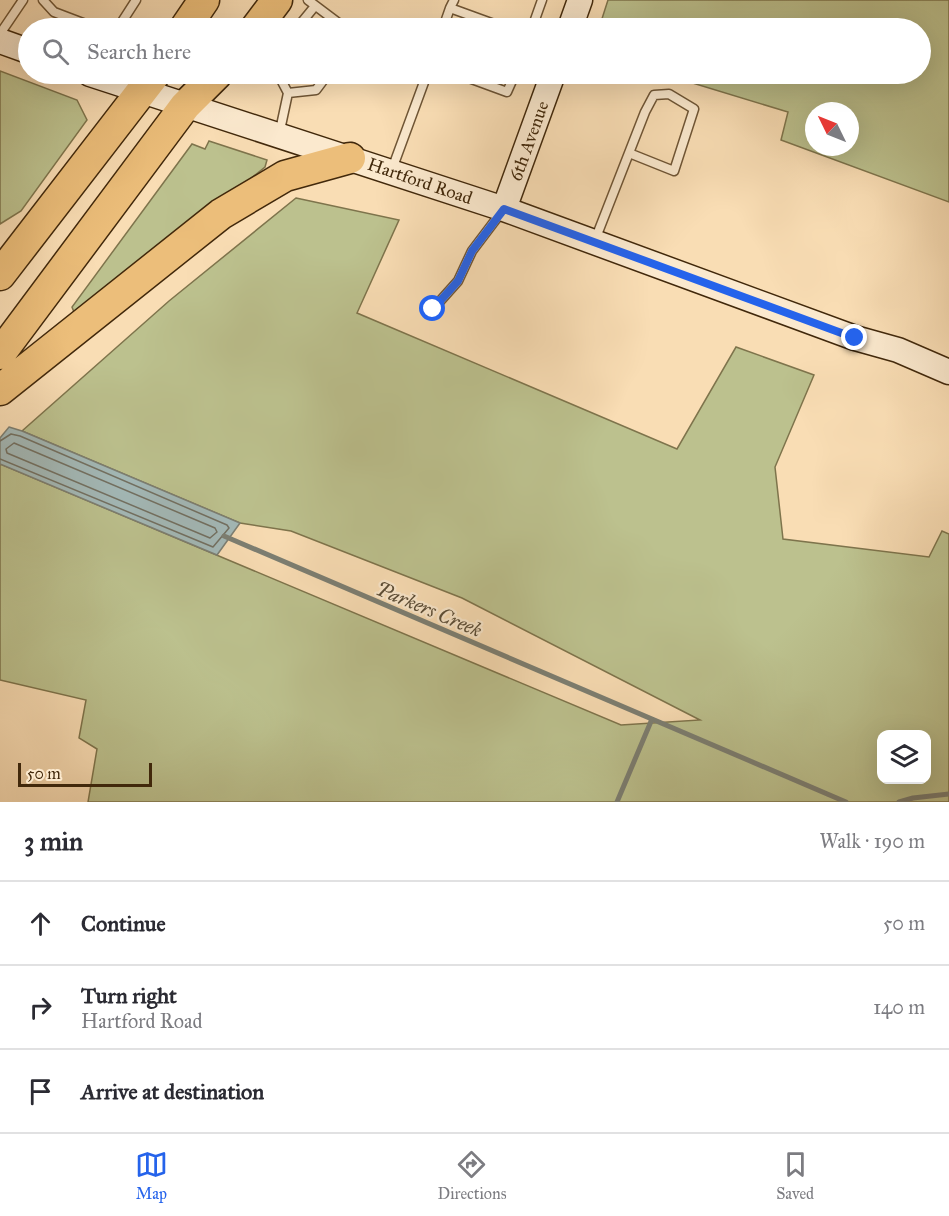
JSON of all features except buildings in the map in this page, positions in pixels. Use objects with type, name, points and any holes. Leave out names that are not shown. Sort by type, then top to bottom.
[{"type":"highway","points":[[264,18],[277,0]]},
{"type":"highway","points":[[191,18],[201,1]]},
{"type":"highway","points":[[0,275],[146,84]]},
{"type":"highway","points":[[0,354],[185,106],[207,84]]},
{"type":"highway","points":[[0,390],[221,214],[285,176],[350,158]]},
{"type":"highway","points":[[0,237],[40,220]]},
{"type":"street","points":[[574,18],[580,0]]},
{"type":"street","points":[[0,41],[18,47]]},
{"type":"street","name":"Hartford Road","points":[[151,84],[185,106],[504,209],[898,351],[949,372]]},
{"type":"street","name":"6th Avenue","points":[[504,209],[549,84]]},
{"type":"lane","points":[[0,34],[23,0]]},
{"type":"lane","points":[[43,0],[54,12],[70,18]]},
{"type":"lane","points":[[124,18],[136,0]]},
{"type":"lane","points":[[536,18],[542,0]]},
{"type":"lane","points":[[303,18],[311,3],[331,18]]},
{"type":"lane","points":[[452,4],[483,18]]},
{"type":"lane","points":[[279,135],[288,93],[283,84]]},
{"type":"lane","points":[[288,93],[316,90],[320,84]]},
{"type":"lane","points":[[391,172],[423,84]]},
{"type":"lane","points":[[485,84],[507,92],[511,84]]},
{"type":"lane","points":[[594,243],[629,153],[654,95],[669,94],[694,109],[674,171],[629,153]]},
{"type":"lane","points":[[433,309],[458,281],[472,251],[504,209]]},
{"type":"green space","points":[[608,0],[949,0],[949,202],[824,156],[859,156],[859,102],[805,102],[805,149],[781,140],[788,112],[696,84],[931,84],[931,18],[602,18]]},
{"type":"green space","points":[[0,71],[18,78],[18,84],[35,84],[77,100],[87,120],[21,211],[0,224]]},
{"type":"green space","points":[[209,141],[267,160],[265,167],[87,311],[76,317],[72,307],[192,144],[205,149]]},
{"type":"green space","points":[[296,198],[399,220],[357,313],[677,449],[736,347],[814,375],[775,467],[783,539],[929,557],[942,531],[949,534],[949,802],[88,802],[97,749],[79,738],[86,700],[0,680],[0,464],[621,725],[700,720],[462,598],[291,531],[240,523],[22,431],[169,301]]},
{"type":"water","points":[[9,427],[240,523],[217,555],[0,464],[0,438]]},
{"type":"waterway","name":"Parkers Creek","points":[[224,536],[846,802]]},
{"type":"waterway","points":[[617,802],[652,719]]},
{"type":"waterway","points":[[899,802],[949,794]]},
{"type":"route","points":[[433,309],[458,281],[472,251],[504,209],[591,243],[855,338]]}]
